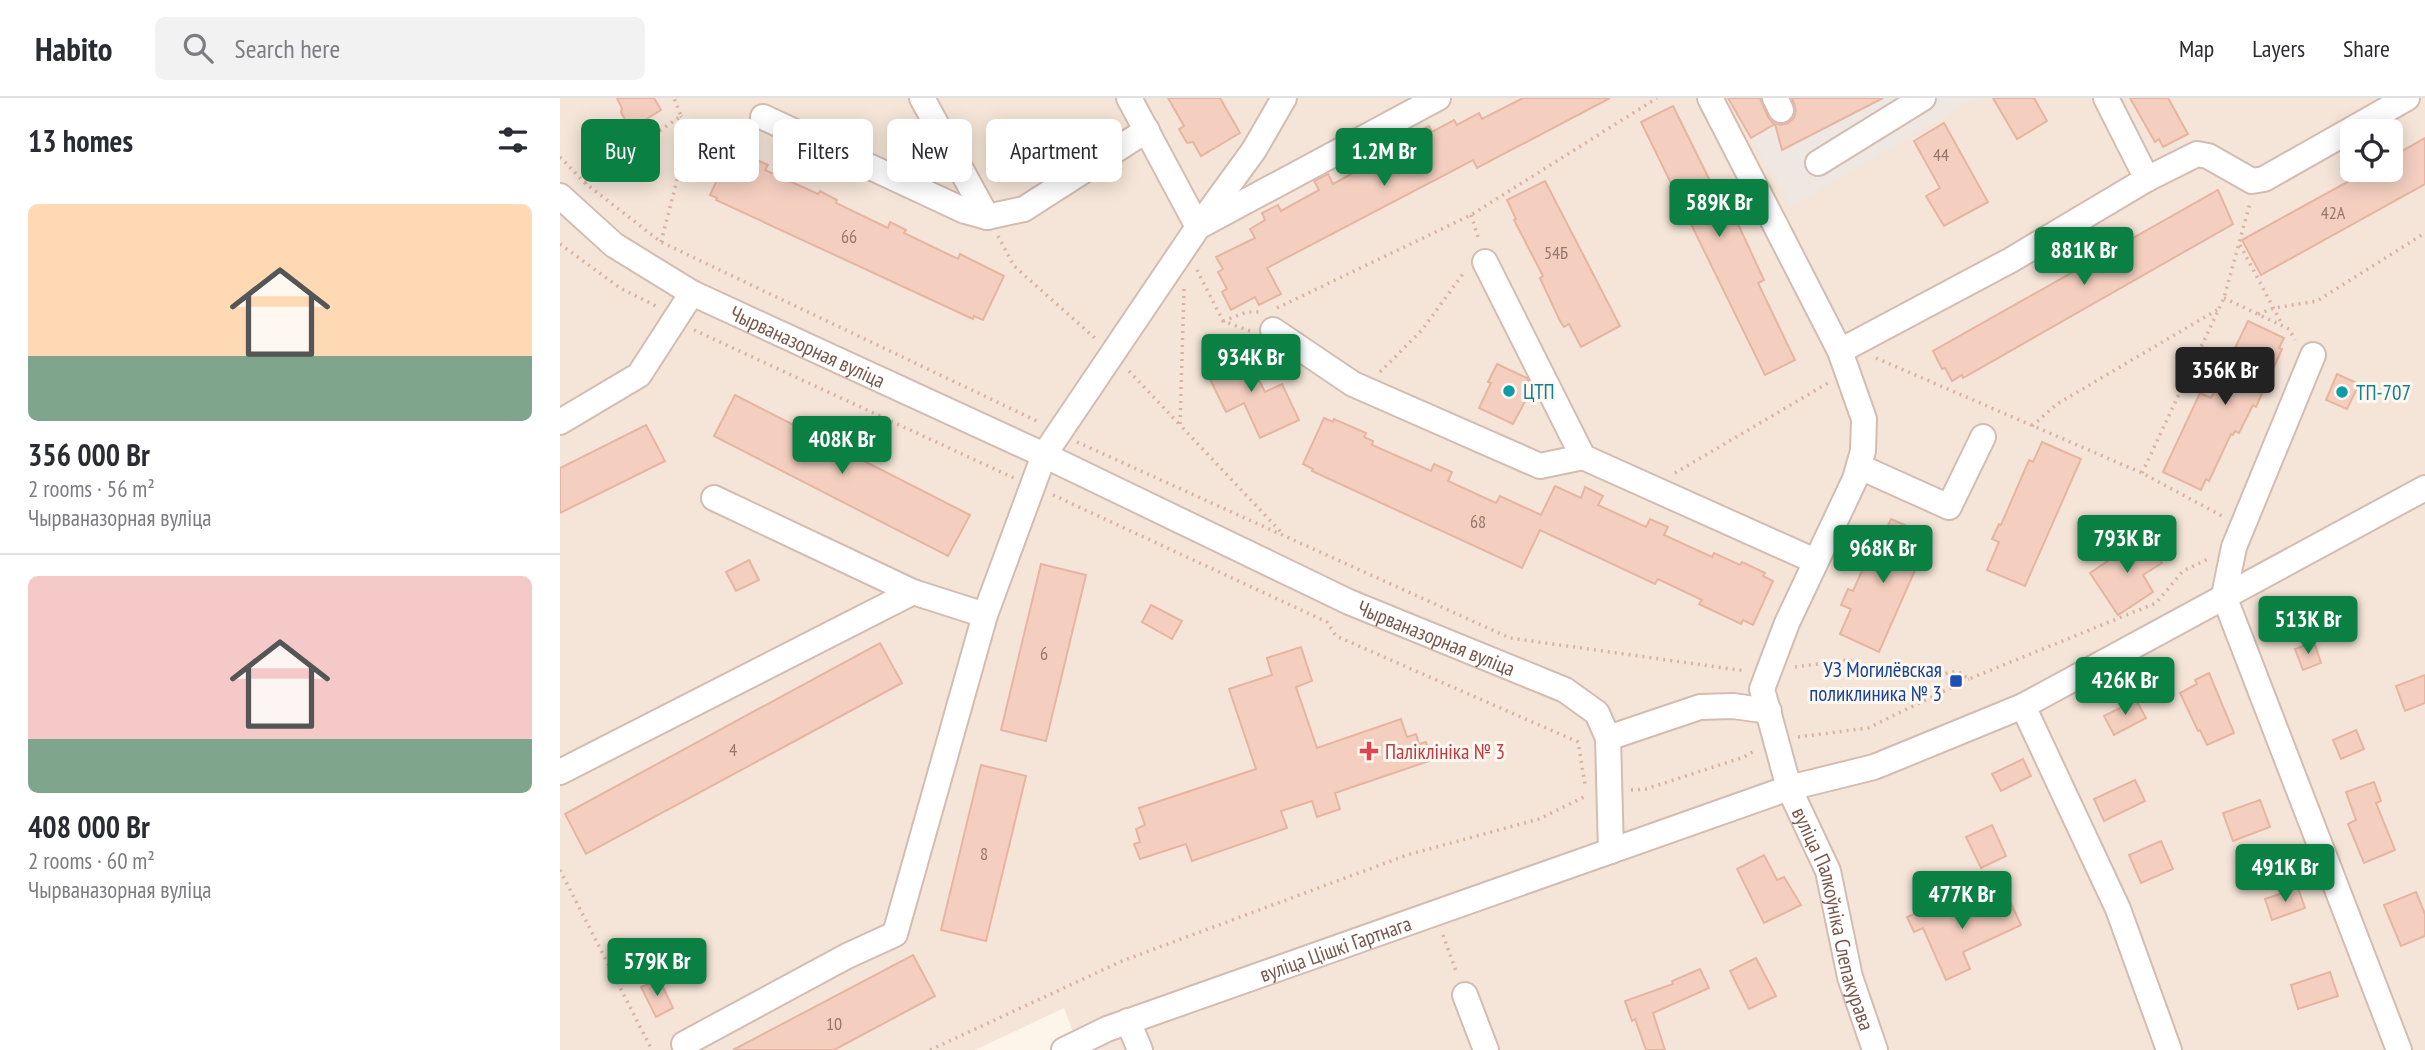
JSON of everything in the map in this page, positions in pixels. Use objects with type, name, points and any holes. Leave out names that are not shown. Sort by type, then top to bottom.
[{"type":"street","points":[[922,98],[987,217]]},
{"type":"street","points":[[1129,98],[1147,130],[1192,236]]},
{"type":"street","points":[[684,1044],[847,956],[895,934],[985,615],[1044,455],[1192,236],[1254,150],[1284,98]]},
{"type":"street","points":[[1192,236],[1438,98]]},
{"type":"street","points":[[1710,98],[1845,356],[1864,419],[1860,467],[1815,561],[1768,671]]},
{"type":"street","points":[[1818,163],[1923,98]]},
{"type":"street","points":[[2106,98],[2147,179]]},
{"type":"street","points":[[1845,356],[2147,179],[2201,153],[2247,179],[2264,179],[2407,98]]},
{"type":"street","points":[[763,117],[965,211],[987,217],[1024,209],[1147,130]]},
{"type":"street","name":"Чырваназорная вуліца","points":[[560,195],[614,245],[692,293],[1044,455],[1349,602],[1565,690],[1597,713],[1608,738],[1611,851]]},
{"type":"street","points":[[1476,266],[1583,457]]},
{"type":"street","points":[[560,422],[639,375],[692,293]]},
{"type":"street","points":[[1273,330],[1353,384],[1540,466],[1583,457],[1815,561]]},
{"type":"street","points":[[2311,360],[2239,537],[2224,596],[2399,1050]]},
{"type":"street","points":[[1860,467],[1949,507],[1983,437]]},
{"type":"street","points":[[1611,851],[1789,788],[1874,767],[2023,706],[2425,488]]},
{"type":"street","points":[[715,498],[913,593],[985,615]]},
{"type":"street","points":[[560,772],[913,593]]},
{"type":"street","name":"вуліца Палкоўніка Слепакурава","points":[[1768,671],[1762,689],[1789,788],[1829,871],[1850,977],[1875,1050]]},
{"type":"street","points":[[1608,738],[1700,707],[1733,706],[1769,711]]},
{"type":"street","points":[[2023,706],[2118,909],[2169,1050]]},
{"type":"street","name":"вуліца Цішкі Гартнага","points":[[1064,1050],[1128,1021],[1611,851]]},
{"type":"street","points":[[1465,995],[1486,1050]]},
{"type":"street","points":[[1128,1021],[1140,1050]]},
{"type":"path","points":[[659,273],[661,242],[691,125],[681,116],[674,98]]},
{"type":"path","points":[[1223,321],[1247,312],[1271,311],[1471,215],[1657,98]]},
{"type":"path","points":[[585,183],[681,116]]},
{"type":"path","points":[[560,157],[585,183],[661,242],[1027,415],[1059,433],[1510,638],[1747,671],[1768,671],[1847,660],[1922,679],[1957,671],[1969,679],[2157,603],[2183,571],[2239,537],[2142,473],[2032,425],[1845,356],[1652,487]]},
{"type":"path","points":[[2142,473],[2224,298],[2256,181]]},
{"type":"path","points":[[987,217],[1014,266],[1112,354],[1284,535]]},
{"type":"path","points":[[2258,314],[2274,308],[2317,301],[2425,233]]},
{"type":"path","points":[[1192,236],[1212,302],[1223,321],[1252,331],[1273,330]]},
{"type":"path","points":[[2239,243],[2283,326]]},
{"type":"path","points":[[560,244],[620,288],[652,303],[674,321]]},
{"type":"path","points":[[1364,389],[1422,331],[1476,266]]},
{"type":"path","points":[[1180,425],[1184,287]]},
{"type":"path","points":[[2224,298],[2289,329],[2311,360]]},
{"type":"path","points":[[2032,425],[2057,404],[2218,309]]},
{"type":"path","points":[[930,1050],[1122,961],[1407,855],[1539,819],[1586,796]]},
{"type":"path","points":[[560,870],[652,1050]]},
{"type":"path","points":[[1435,913],[1465,995]]},
{"type":"shaded area","points":[[560,98],[2425,98],[2425,1050],[1080,1050],[1064,1008],[975,1050],[560,1050]]},
{"type":"shaded area","points":[[1728,98],[1976,98],[1791,207]]},
{"type":"building","points":[[617,98],[654,98],[661,110],[646,119],[625,119]]},
{"type":"building","points":[[1168,98],[1220,98],[1240,133],[1201,156],[1193,142],[1187,143],[1179,129],[1184,126]]},
{"type":"building","points":[[1523,98],[1610,98],[1477,168],[1473,160],[1267,268],[1281,294],[1259,305],[1255,297],[1231,310],[1222,292],[1227,289],[1218,272],[1223,269],[1216,257],[1255,238],[1250,229],[1265,220],[1262,213],[1278,205],[1281,211],[1319,190],[1314,181],[1328,174],[1333,184],[1364,167],[1361,162],[1376,154],[1379,160],[1418,139],[1415,133],[1429,126],[1432,132],[1454,120],[1457,125],[1479,113],[1482,119]]},
{"type":"building","points":[[1728,98],[1760,98],[1768,117],[1773,123],[1781,125],[1794,118],[1796,110],[1792,98],[1883,98],[1782,150],[1775,124],[1751,138]]},
{"type":"building","points":[[1993,98],[2034,98],[2047,121],[2017,139]]},
{"type":"building","points":[[2130,98],[2168,98],[2188,134],[2163,147],[2159,139],[2155,142]]},
{"type":"building","points":[[1673,106],[1713,187],[1719,185],[1737,222],[1764,280],[1758,283],[1795,360],[1765,375],[1641,122]]},
{"type":"building","points":[[1944,123],[1988,202],[1944,226],[1926,196],[1940,188],[1914,141]]},
{"type":"building","points":[[2425,138],[2425,184],[2261,275],[2242,240],[2347,182],[2403,182],[2403,151]]},
{"type":"building","points":[[759,161],[768,165],[765,170],[773,174],[773,182],[792,182],[818,194],[820,191],[837,200],[836,203],[888,228],[890,222],[906,230],[904,233],[958,259],[960,254],[1004,276],[983,320],[974,316],[973,319],[710,195],[716,182],[759,182]]},
{"type":"building","points":[[1545,181],[1620,326],[1581,347],[1569,324],[1564,327],[1560,321],[1540,278],[1543,276],[1514,220],[1516,219],[1507,200]]},
{"type":"building","points":[[2218,190],[2233,224],[1963,378],[1962,375],[1952,381],[1945,368],[1942,369],[1933,351]]},
{"type":"building","points":[[2248,321],[2284,338],[2279,348],[2282,349],[2256,407],[2253,405],[2239,433],[2235,431],[2231,434],[2209,481],[2206,479],[2201,490],[2163,472],[2200,393],[2211,398]]},
{"type":"building","points":[[1243,348],[1265,392],[1282,384],[1299,420],[1260,438],[1244,403],[1226,412],[1204,367]]},
{"type":"building","name":"ЦТП","points":[[1497,364],[1527,378],[1532,388],[1513,424],[1479,408]]},
{"type":"building","name":"ТП-707","points":[[2337,374],[2359,384],[2347,409],[2326,400]]},
{"type":"building","points":[[735,395],[970,515],[948,556],[714,436]]},
{"type":"building","points":[[1324,418],[1333,422],[1334,419],[1366,433],[1364,437],[1373,441],[1372,445],[1431,471],[1434,464],[1452,472],[1448,481],[1496,503],[1500,496],[1541,515],[1555,486],[1581,498],[1585,487],[1603,496],[1598,505],[1646,527],[1650,519],[1668,527],[1664,535],[1712,557],[1714,553],[1740,565],[1742,562],[1765,573],[1763,576],[1773,581],[1753,625],[1743,620],[1741,624],[1699,604],[1702,600],[1658,579],[1655,584],[1540,530],[1522,568],[1312,471],[1313,469],[1303,464]]},
{"type":"building","points":[[646,425],[665,461],[560,513],[560,468]]},
{"type":"building","points":[[2042,442],[2081,459],[2025,586],[1987,570],[1999,542],[1992,539],[1999,524],[2001,525],[2029,460],[2033,462]]},
{"type":"building","points":[[1891,519],[1930,536],[1879,652],[1840,634],[1851,609],[1841,605],[1848,589],[1853,591],[1866,562],[1861,560],[1868,545],[1877,549]]},
{"type":"building","points":[[2145,536],[2162,563],[2143,575],[2153,592],[2118,615],[2090,573]]},
{"type":"building","points":[[749,560],[759,580],[736,591],[726,572]]},
{"type":"building","points":[[1041,564],[1086,575],[1046,741],[1001,730]]},
{"type":"building","points":[[1151,605],[1182,621],[1172,639],[1142,622]]},
{"type":"building","points":[[2314,642],[2321,663],[2303,670],[2295,649]]},
{"type":"building","points":[[880,643],[902,683],[586,854],[565,814]]},
{"type":"building","name":"Паліклініка № 3","points":[[1301,647],[1312,681],[1296,687],[1317,748],[1401,719],[1407,737],[1416,734],[1419,744],[1426,742],[1432,760],[1335,793],[1340,809],[1317,817],[1312,801],[1281,811],[1287,828],[1192,861],[1186,844],[1140,859],[1134,844],[1140,842],[1136,829],[1145,825],[1139,808],[1256,769],[1229,689],[1272,675],[1267,658]]},
{"type":"building","points":[[2209,673],[2234,733],[2207,745],[2180,693],[2197,684],[2195,680]]},
{"type":"building","points":[[2425,675],[2425,703],[2405,711],[2396,686]]},
{"type":"building","points":[[2136,700],[2146,718],[2114,735],[2104,716]]},
{"type":"building","points":[[2356,730],[2364,749],[2341,759],[2333,740]]},
{"type":"building","points":[[2023,759],[2031,776],[2001,791],[1992,774]]},
{"type":"building","points":[[981,765],[1026,776],[986,941],[941,930]]},
{"type":"building","points":[[2135,780],[2145,801],[2104,821],[2094,799]]},
{"type":"building","points":[[2374,782],[2381,801],[2376,803],[2395,850],[2364,863],[2348,824],[2356,820],[2346,792]]},
{"type":"building","points":[[2260,800],[2270,827],[2233,841],[2223,813]]},
{"type":"building","points":[[1992,825],[2006,856],[1981,868],[1966,837]]},
{"type":"building","points":[[2161,841],[2173,869],[2141,883],[2129,855]]},
{"type":"building","points":[[1764,855],[1777,880],[1784,877],[1801,905],[1764,923],[1737,869]]},
{"type":"building","points":[[2298,888],[2305,908],[2272,920],[2265,899]]},
{"type":"building","points":[[2416,892],[2425,914],[2425,936],[2401,946],[2384,905]]},
{"type":"building","points":[[2008,897],[2021,925],[1963,952],[1970,969],[1946,980],[1923,928],[1914,932],[1907,917],[1952,898],[1961,918]]},
{"type":"building","points":[[913,955],[935,996],[834,1050],[733,1050]]},
{"type":"building","points":[[1756,958],[1776,996],[1749,1009],[1730,971]]},
{"type":"building","points":[[1700,969],[1709,988],[1653,1013],[1665,1050],[1646,1050],[1635,1019],[1632,1021],[1625,1001],[1673,984],[1672,981]]},
{"type":"building","points":[[2330,972],[2338,996],[2298,1009],[2291,985]]},
{"type":"building","points":[[659,979],[673,1008],[656,1017],[641,987]]},
{"type":"place","name":"ЦТП","points":[[1509,391]]},
{"type":"place","name":"ТП-707","points":[[2342,392]]},
{"type":"place","name":"УЗ Могилёвская поликлиника № 3","points":[[1956,681]]},
{"type":"place","name":"Паліклініка № 3","points":[[1369,751]]}]
